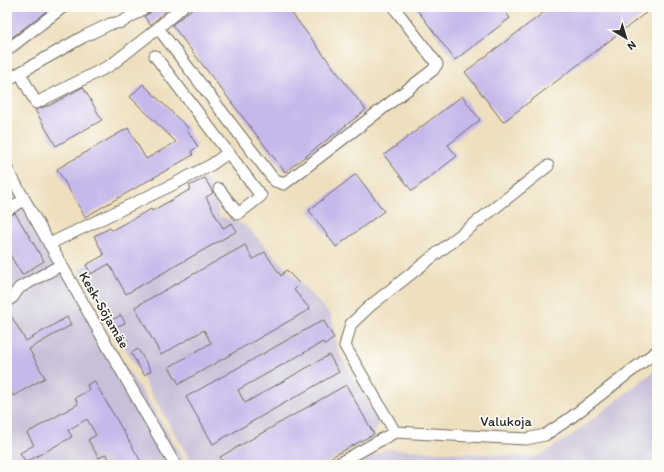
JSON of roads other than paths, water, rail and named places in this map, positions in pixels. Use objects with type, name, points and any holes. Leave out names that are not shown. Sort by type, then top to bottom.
[{"type":"street","points":[[7,50],[63,7]]},
{"type":"street","points":[[7,80],[83,37],[110,24],[122,22],[146,7]]},
{"type":"street","points":[[20,73],[36,103],[111,65],[182,7]]},
{"type":"street","points":[[158,28],[275,181],[284,184],[433,70],[437,64],[396,10]]},
{"type":"street","points":[[155,56],[261,196],[238,214],[219,189]]},
{"type":"street","points":[[49,244],[168,188],[213,164],[228,153]]},
{"type":"street","points":[[336,465],[395,432],[345,346],[351,324],[370,306],[548,166]]},
{"type":"street","name":"Kesk-Sõjamäe","points":[[7,169],[175,465]]},
{"type":"street","points":[[7,210],[24,200]]},
{"type":"street","points":[[7,301],[13,297],[19,288],[61,265]]},
{"type":"street","name":"Valukoja","points":[[395,432],[526,439],[545,435],[569,419],[657,351]]}]
